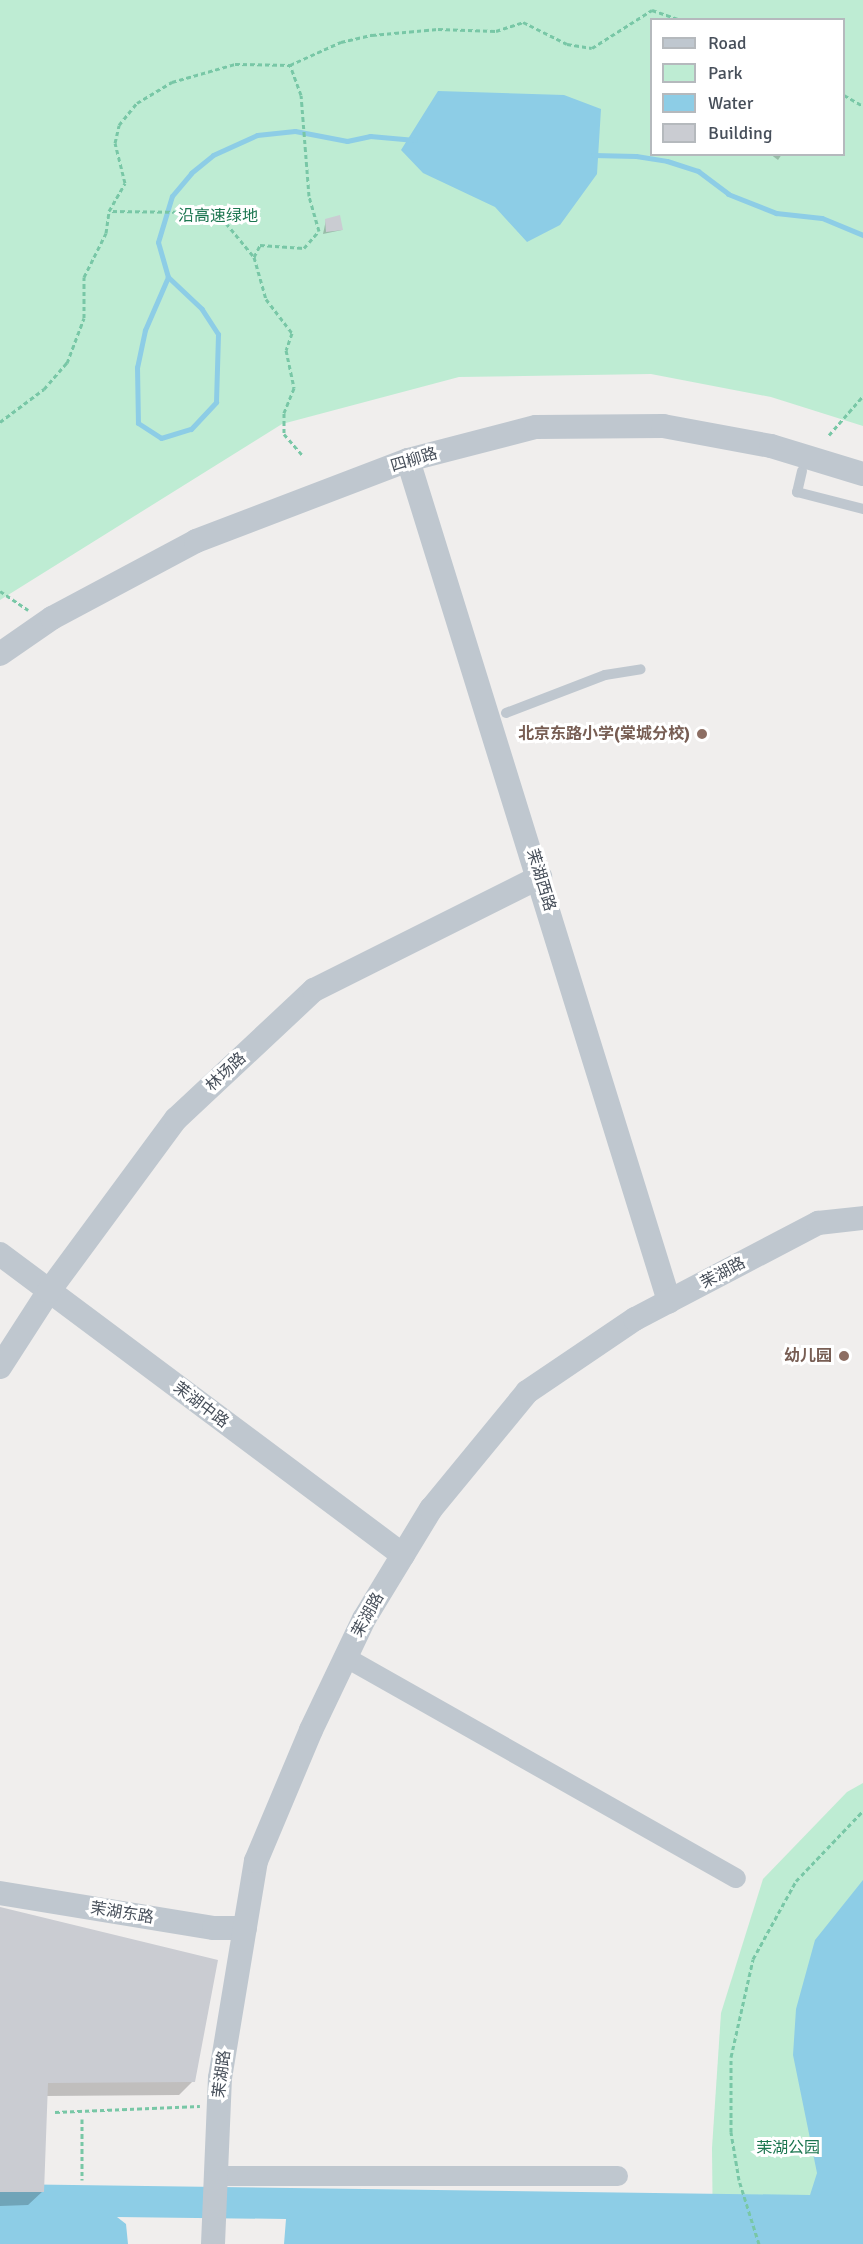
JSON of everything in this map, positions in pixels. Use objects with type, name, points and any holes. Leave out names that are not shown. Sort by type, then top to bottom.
[{"type":"street","name":"四柳路","points":[[0,654],[44,623],[196,541],[408,460],[536,428],[663,426],[771,446],[863,474]]},
{"type":"street","name":"茉湖西路","points":[[408,460],[540,876],[669,1301]]},
{"type":"street","name":"林场路","points":[[0,1367],[49,1291],[176,1119],[314,990],[540,876]]},
{"type":"street","name":"茉湖路","points":[[213,2244],[212,2204],[220,2078],[256,1862],[345,1657],[431,1509],[527,1392],[635,1318],[818,1223],[863,1218]]},
{"type":"street","name":"茉湖中路","points":[[0,1254],[403,1555]]},
{"type":"street","points":[[345,1657],[736,1878]]},
{"type":"street","name":"茉湖东路","points":[[0,1893],[214,1928],[245,1928]]},
{"type":"street","points":[[214,2176],[618,2176]]},
{"type":"lane","points":[[802,471],[797,492],[863,509]]},
{"type":"lane","points":[[506,713],[605,675],[641,669]]},
{"type":"path","points":[[0,422],[44,389],[67,363],[84,318],[84,278],[106,233],[109,212],[125,183],[116,132],[137,103],[172,82],[235,64],[290,64],[341,42],[372,35],[438,29],[496,31],[523,22],[567,44],[592,48],[652,10],[675,18]]},
{"type":"path","points":[[254,257],[260,245],[304,248],[319,231],[309,196],[304,115],[290,64]]},
{"type":"path","points":[[845,96],[863,106]]},
{"type":"path","points":[[109,212],[213,215],[226,223],[254,257],[266,299],[292,333],[286,350],[294,388],[284,413],[284,434],[303,456]]},
{"type":"path","points":[[182,213],[192,212]]},
{"type":"path","points":[[829,435],[863,396]]},
{"type":"path","points":[[0,591],[44,623]]},
{"type":"path","points":[[759,2244],[739,2180],[731,2132],[731,2056],[753,1959],[796,1881],[863,1811]]},
{"type":"path","points":[[55,2112],[202,2106]]},
{"type":"path","points":[[82,2119],[82,2180]]},
{"type":"green space","name":"沿高速绿地","points":[[0,0],[863,0],[863,426],[771,397],[651,374],[459,377],[282,424],[0,600]]},
{"type":"green space","name":"茉湖公园","points":[[863,1783],[863,2244],[713,2244],[712,2148],[721,2013],[763,1879],[847,1792]]},
{"type":"water","points":[[438,91],[564,95],[601,109],[597,174],[560,225],[527,242],[495,207],[423,173],[401,150]]},
{"type":"water","points":[[863,1880],[863,2244],[284,2244],[286,2219],[117,2217],[126,2224],[128,2244],[0,2244],[0,2184],[810,2195],[817,2173],[793,2055],[796,2009],[815,1940]]},
{"type":"building","points":[[340,215],[343,230],[326,232],[325,219]]},
{"type":"building","points":[[0,1907],[218,1960],[195,2082],[48,2083],[44,2192],[0,2192]]},
{"type":"waterway","points":[[168,277],[145,330],[137,367],[138,423],[161,438],[191,429],[216,402],[218,334],[202,309],[168,277],[158,242],[172,196],[191,173],[213,155],[257,135],[295,131],[347,141],[370,136],[415,140]]},
{"type":"waterway","points":[[593,155],[636,156],[667,161],[698,171],[728,194],[776,213],[822,218],[863,235]]},
{"type":"place","name":"北京东路小学(棠城分校)","points":[[702,734]]},
{"type":"place","name":"幼儿园","points":[[844,1356]]}]
